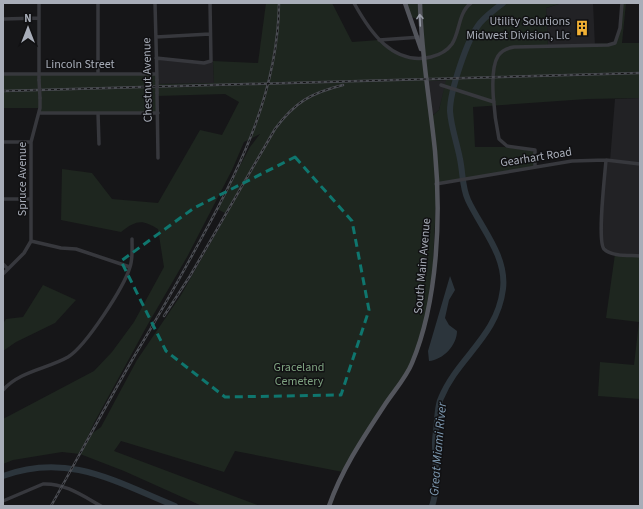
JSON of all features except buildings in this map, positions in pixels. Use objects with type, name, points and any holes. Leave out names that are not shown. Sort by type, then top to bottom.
[{"type":"main road","points":[[405,3],[419,37]]},
{"type":"main road","name":"South Main Avenue","points":[[329,506],[345,467],[412,364],[426,323],[431,302],[436,184],[434,150],[423,56],[419,37],[420,3]]},
{"type":"street","name":"Spruce Avenue","points":[[31,241],[30,142],[39,113],[40,98],[39,3]]},
{"type":"street","points":[[98,3],[98,74]]},
{"type":"street","name":"Chestnut Avenue","points":[[155,3],[158,158]]},
{"type":"street","points":[[156,58],[204,63],[210,61],[210,3]]},
{"type":"street","points":[[354,3],[364,22],[379,40],[387,48],[407,58],[438,55],[451,45],[464,12],[471,3]]},
{"type":"street","points":[[535,166],[535,150],[507,146],[499,139],[494,102],[494,68],[496,60],[502,51],[514,46],[608,45],[615,43],[620,28],[622,3]]},
{"type":"street","points":[[3,19],[39,18]]},
{"type":"street","points":[[156,37],[210,34]]},
{"type":"street","points":[[379,40],[419,37]]},
{"type":"street","name":"Lincoln Street","points":[[3,74],[156,74]]},
{"type":"street","points":[[441,85],[494,102]]},
{"type":"street","points":[[39,113],[158,113]]},
{"type":"street","points":[[98,113],[99,144]]},
{"type":"street","points":[[3,142],[30,142]]},
{"type":"street","points":[[606,160],[601,231],[602,246],[608,252],[615,254],[640,256]]},
{"type":"street","name":"Gearhart Road","points":[[436,184],[535,166],[572,161],[606,160],[640,164]]},
{"type":"street","points":[[3,199],[31,199]]},
{"type":"street","points":[[3,390],[28,372],[69,356],[86,341],[127,277],[130,266],[132,239]]},
{"type":"street","points":[[3,274],[24,253],[31,241],[61,248],[76,249],[130,266]]},
{"type":"street","points":[[3,264],[8,269]]},
{"type":"street","points":[[3,501],[33,488],[50,484],[64,486],[101,506]]},
{"type":"highlighted area","points":[[295,157],[352,221],[369,310],[341,395],[225,397],[166,351],[121,261],[194,208]]},
{"type":"shaded area","points":[[562,3],[593,3],[595,46],[548,46],[546,8]]},
{"type":"shaded area","points":[[156,58],[204,63],[213,61],[214,83],[157,84]]},
{"type":"shaded area","points":[[447,80],[439,110],[431,117],[426,81]]},
{"type":"shaded area","points":[[640,98],[640,256],[608,252],[601,241],[606,160],[610,161],[615,99]]},
{"type":"shaded area","points":[[450,276],[455,290],[449,300],[445,318],[449,325],[457,331],[455,341],[444,355],[429,361],[428,351]]},
{"type":"green space","name":"Graceland Cemetery","points":[[266,3],[332,3],[352,42],[379,40],[407,58],[423,58],[420,17],[417,19],[412,17],[407,3],[562,3],[546,8],[548,46],[615,43],[618,38],[622,3],[626,3],[622,43],[640,43],[640,98],[587,99],[473,107],[475,147],[504,147],[532,151],[534,152],[535,166],[437,184],[431,302],[412,364],[343,472],[235,451],[224,472],[121,441],[114,451],[260,506],[202,506],[124,471],[80,454],[62,452],[13,460],[3,464],[3,419],[94,371],[112,352],[134,322],[164,267],[158,229],[148,224],[143,222],[135,223],[121,232],[61,220],[62,169],[92,173],[112,199],[158,203],[200,130],[222,135],[239,102],[225,94],[157,96],[158,113],[39,113],[40,108],[3,108],[3,74],[156,74],[157,84],[214,83],[213,61],[258,63]],"holes":[[[446,80],[439,110],[431,117],[426,81]],[[260,134],[250,147],[217,209],[227,214],[181,295],[137,360],[101,427],[90,435],[83,447],[94,423],[148,324],[187,257],[232,170],[244,142]]]},
{"type":"green space","points":[[615,254],[640,256],[640,399],[598,396],[600,362],[634,365],[639,322],[606,318]]},
{"type":"green space","points":[[43,285],[76,300],[55,323],[16,342],[3,351],[3,324],[6,319],[23,317]]},
{"type":"waterway","name":"Great Miami River","points":[[432,506],[436,483],[435,440],[440,400],[457,370],[485,334],[493,321],[499,306],[503,289],[501,265],[497,254],[473,211],[466,195],[450,111],[456,79],[470,41],[480,23],[503,3]]},
{"type":"waterway","name":"Great Miami River","points":[[3,476],[27,469],[49,467],[70,469],[91,473],[112,480],[175,506]]},
{"type":"railway","points":[[51,506],[193,254],[230,183],[255,126],[265,96],[277,35],[279,3]]},
{"type":"railway","points":[[3,91],[640,73]]},
{"type":"railway","points":[[164,316],[190,276],[275,129],[282,120],[304,100],[322,91],[343,85]]},
{"type":"place","name":"Utility Solutions Midwest Division, Llc","points":[[582,28]]}]
